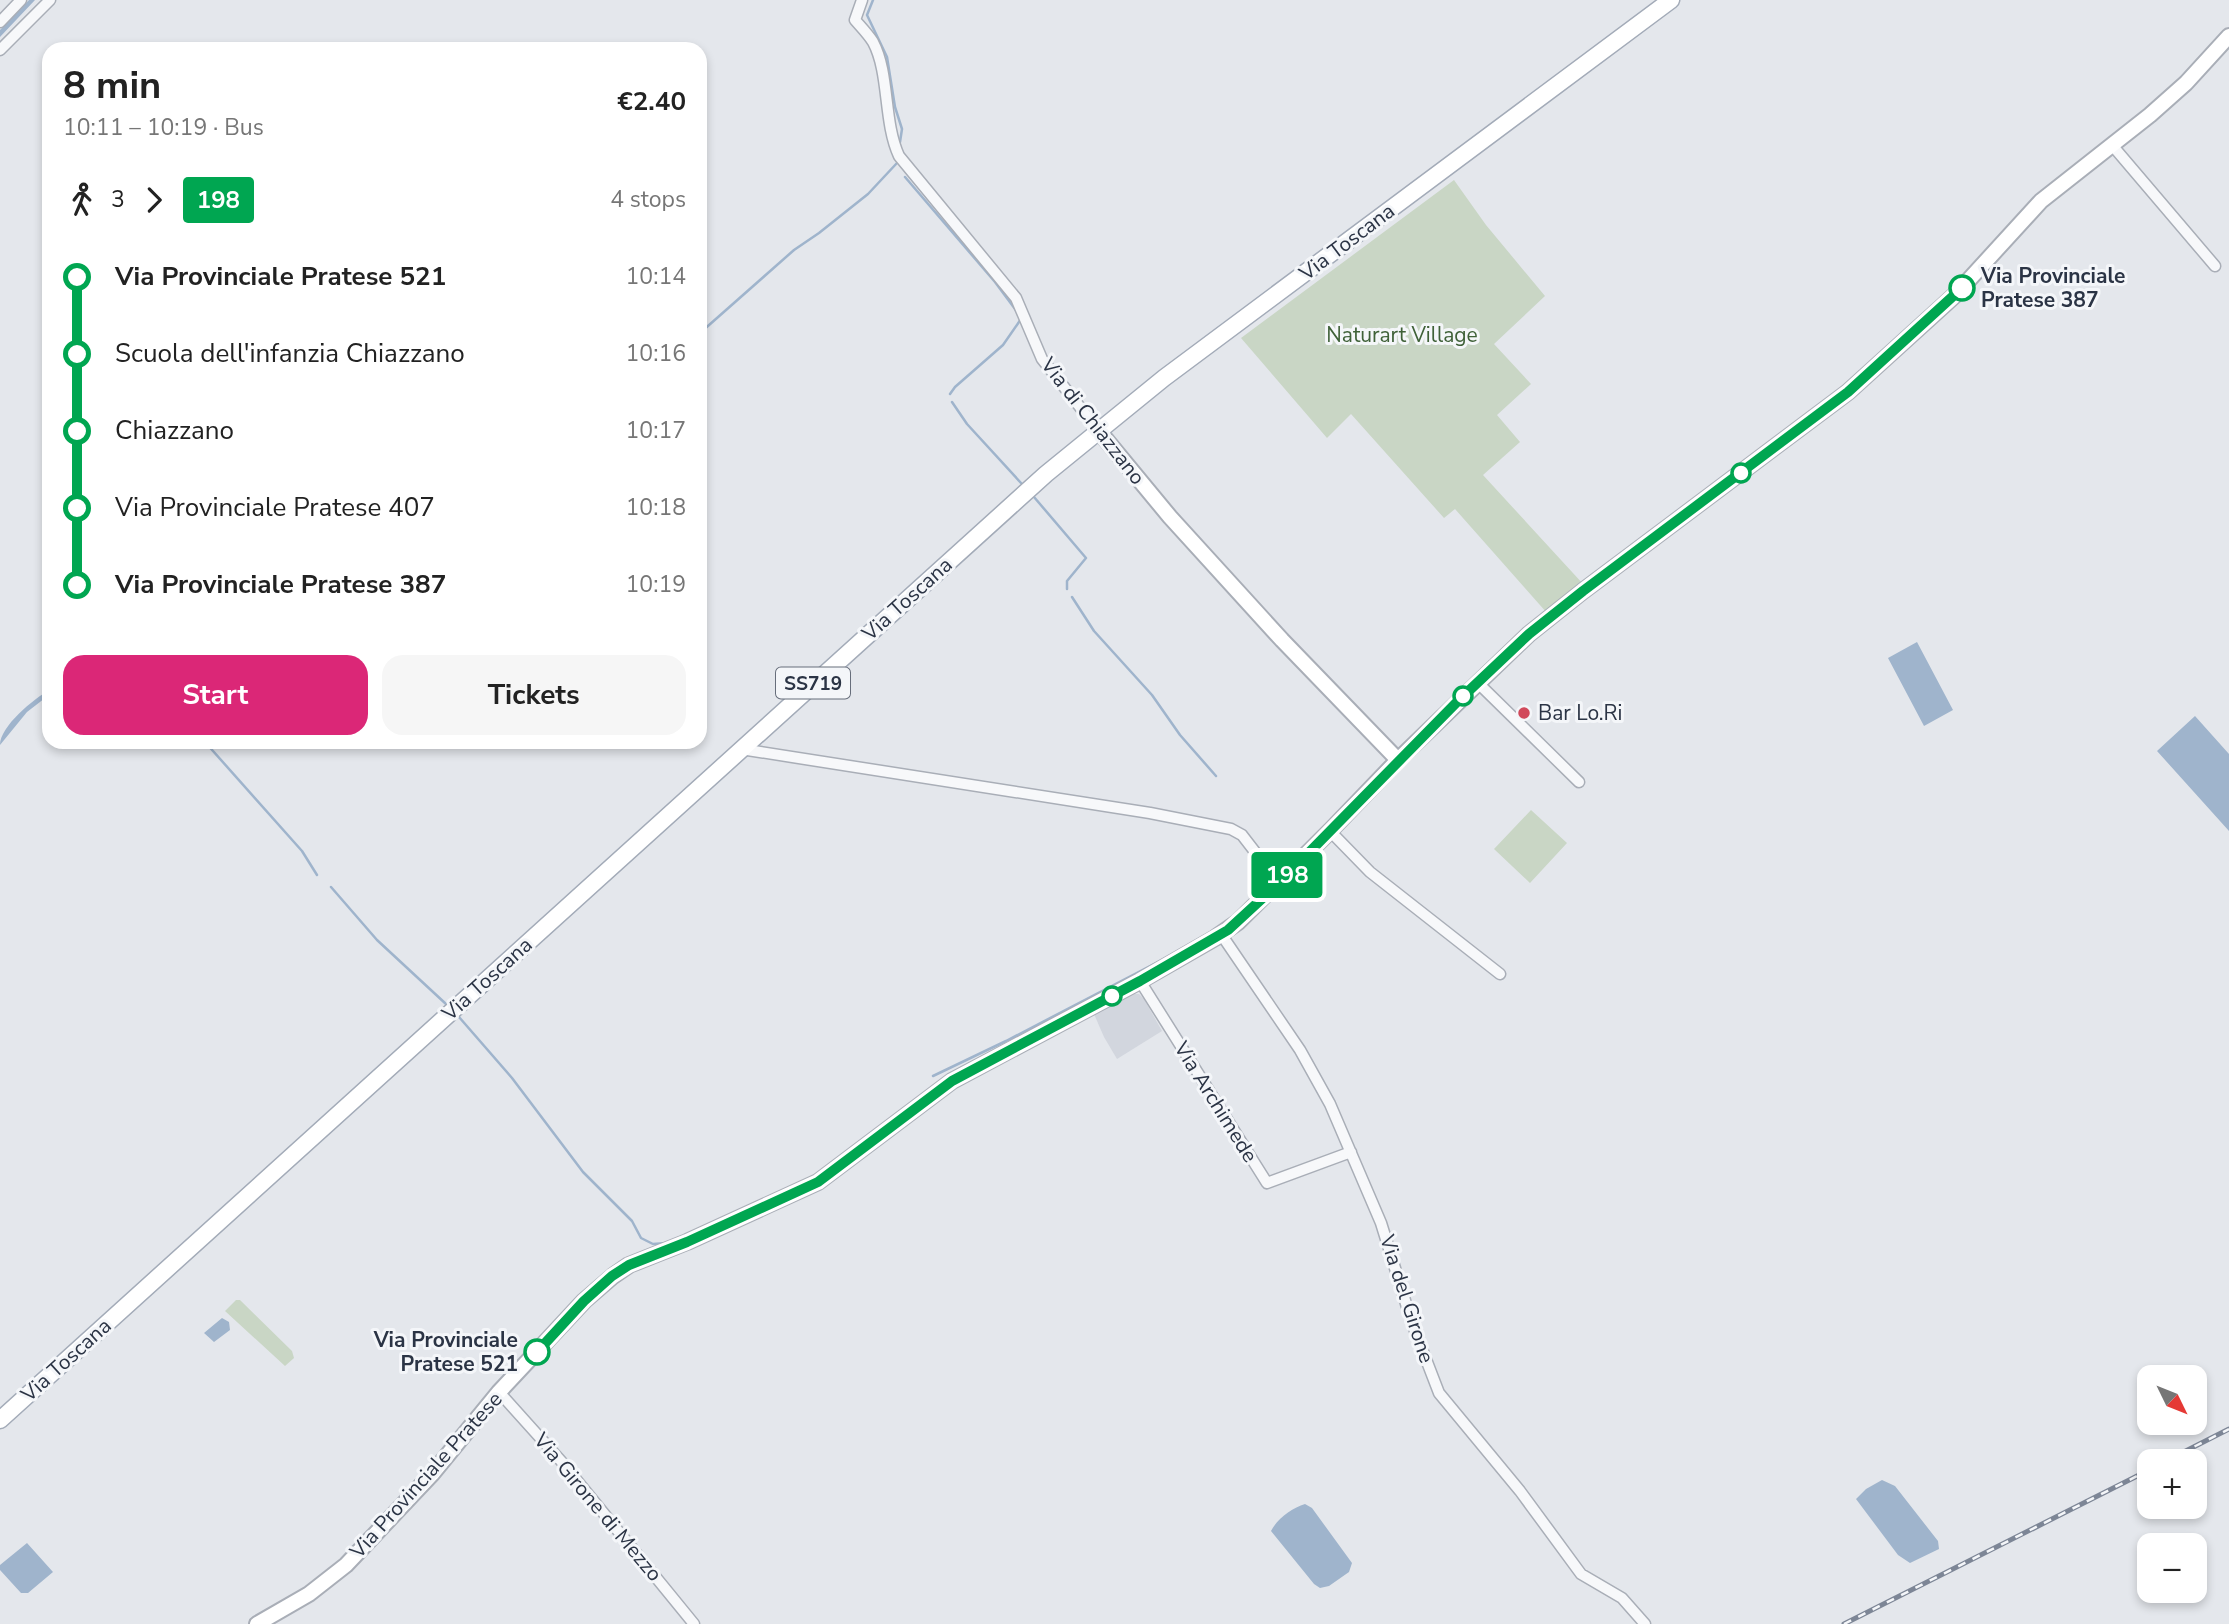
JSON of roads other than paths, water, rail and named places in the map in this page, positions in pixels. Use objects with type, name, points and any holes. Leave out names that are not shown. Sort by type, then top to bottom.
[{"type":"main road","name":"Via Toscana","points":[[0,1420],[1026,492],[1098,430],[1671,0]]},
{"type":"street","points":[[0,22],[21,0]]},
{"type":"street","points":[[0,50],[50,0]]},
{"type":"street","name":"Via di Chiazzano","points":[[862,0],[855,19],[873,41],[893,142],[899,156],[1016,298],[1042,359],[1170,517],[1398,760]]},
{"type":"street","name":"Via Provinciale Pratese","points":[[257,1624],[309,1594],[346,1565],[432,1474],[499,1392],[584,1301],[612,1276],[629,1265],[687,1242],[818,1182],[952,1081],[1140,981],[1238,922],[1476,682],[1529,634],[1848,392],[1955,295],[2041,201],[2186,83],[2229,36]]},
{"type":"street","points":[[2112,145],[2215,266]]},
{"type":"street","points":[[1476,682],[1579,782]]},
{"type":"street","points":[[741,749],[1150,813],[1235,830],[1242,835],[1279,883]]},
{"type":"street","points":[[1330,831],[1370,872],[1500,974]]},
{"type":"street","name":"Via del Girone","points":[[1221,934],[1315,1074],[1352,1152],[1381,1223],[1412,1323],[1439,1393],[1520,1491],[1581,1574],[1622,1598],[1645,1624]]},
{"type":"street","name":"Via Archimede","points":[[1140,981],[1267,1183],[1352,1152]]},
{"type":"street","name":"Via Girone di Mezzo","points":[[499,1392],[561,1461],[694,1624]]},
{"type":"water","points":[[29,0],[35,0],[0,37],[0,30]]},
{"type":"water","points":[[1917,642],[1953,710],[1924,726],[1888,658]]},
{"type":"water","points":[[42,695],[42,700],[27,712],[0,745],[6,730],[27,706]]},
{"type":"water","points":[[2195,716],[2229,754],[2229,831],[2157,751]]},
{"type":"water","points":[[222,1318],[229,1322],[230,1330],[214,1342],[204,1333]]},
{"type":"water","points":[[1882,1480],[1895,1486],[1938,1541],[1939,1549],[1910,1563],[1898,1555],[1856,1499],[1866,1489]]},
{"type":"water","points":[[1305,1504],[1312,1508],[1352,1563],[1349,1572],[1329,1586],[1320,1588],[1314,1584],[1271,1531],[1285,1514]]},
{"type":"water","points":[[27,1543],[53,1572],[28,1593],[21,1593],[0,1570],[0,1565]]},
{"type":"waterway","points":[[873,0],[867,15],[887,57],[895,107],[902,129],[900,142]]},
{"type":"waterway","points":[[707,327],[794,250],[868,194],[897,163]]},
{"type":"waterway","points":[[905,177],[995,282],[1018,313]]},
{"type":"waterway","points":[[950,394],[1003,345],[1021,319]]},
{"type":"waterway","points":[[952,402],[967,424],[1021,483]]},
{"type":"waterway","points":[[1034,497],[1086,558],[1067,581],[1067,589]]},
{"type":"waterway","points":[[1072,597],[1094,631],[1152,695],[1180,735],[1216,776]]},
{"type":"waterway","points":[[211,749],[302,851],[317,875]]},
{"type":"waterway","points":[[331,887],[377,940],[446,1004]]},
{"type":"waterway","points":[[933,1076],[1179,951]]},
{"type":"waterway","points":[[459,1017],[512,1078],[583,1172],[632,1221],[641,1238],[653,1244],[667,1243]]},
{"type":"railway","points":[[2190,1449],[2229,1429]]},
{"type":"railway","points":[[1844,1624],[2137,1476]]},
{"type":"place","name":"Via Provinciale Pratese 387","points":[[1962,288]]},
{"type":"place","name":"Bar Lo.Ri","points":[[1524,713]]},
{"type":"place","name":"Via Provinciale Pratese 521","points":[[537,1352]]},
{"type":"park label","name":"Naturart Village","points":[[1402,335]]}]
